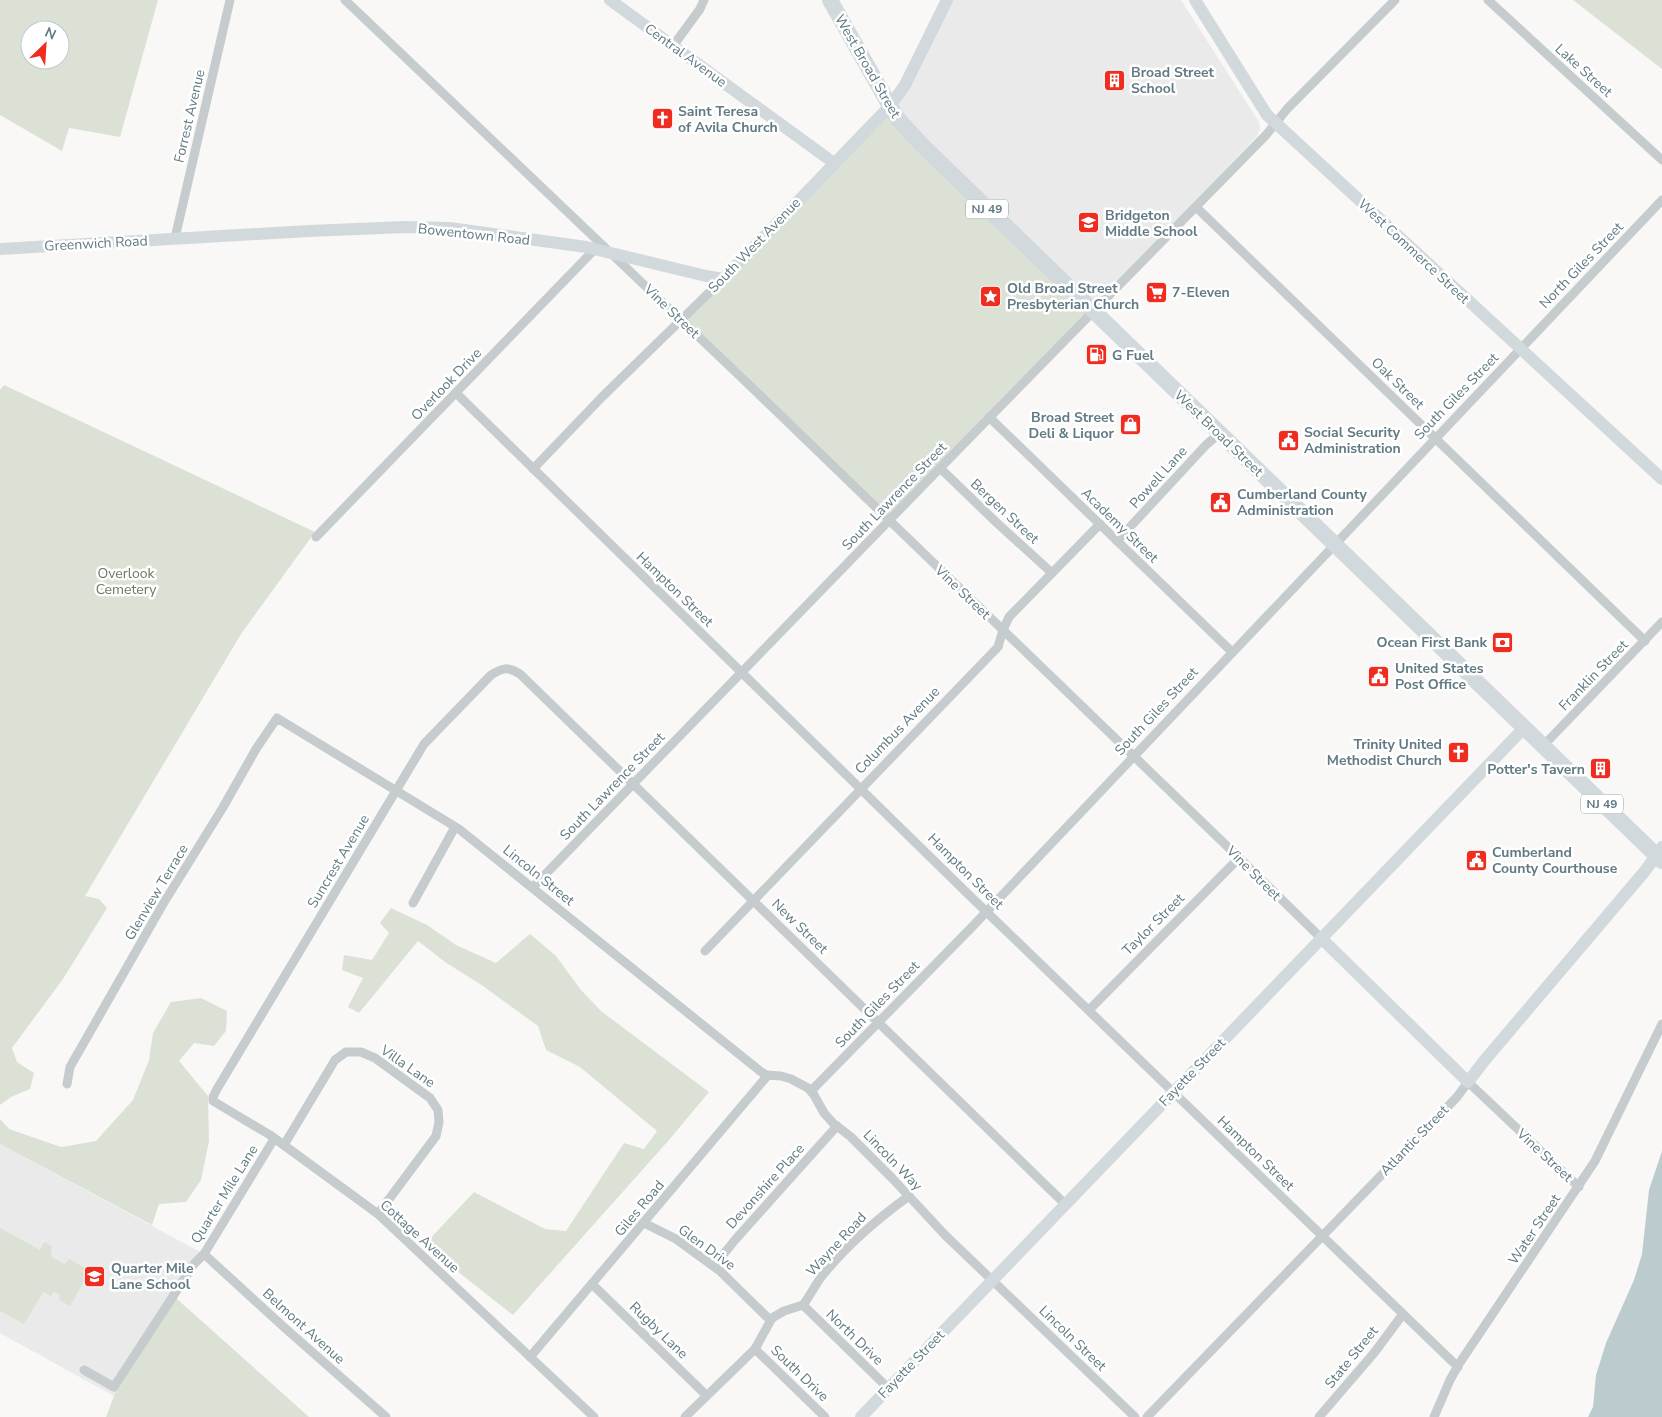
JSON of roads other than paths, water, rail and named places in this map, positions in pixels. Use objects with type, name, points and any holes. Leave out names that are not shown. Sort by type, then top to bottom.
[{"type":"highway","name":"West Broad Street","points":[[830,0],[897,118],[922,146],[1524,728],[1660,854]]},
{"type":"main road","name":"Central Avenue","points":[[610,0],[834,163]]},
{"type":"main road","name":"South West Avenue","points":[[723,278],[890,106],[905,85],[947,0]]},
{"type":"main road","name":"West Commerce Street","points":[[1195,0],[1266,115],[1662,478]]},
{"type":"main road","name":"Bowentown Road","points":[[192,237],[375,228],[450,228],[595,249],[706,276],[723,278]]},
{"type":"main road","name":"Greenwich Road","points":[[0,249],[192,237]]},
{"type":"main road","name":"Fayette Street","points":[[860,1417],[1524,728]]},
{"type":"main road","name":"Atlantic Street","points":[[1468,1082],[1660,854]]},
{"type":"main road","name":"Vine Street","points":[[1320,938],[1468,1082]]},
{"type":"street","name":"Forrest Avenue","points":[[175,238],[230,0]]},
{"type":"street","name":"Vine Street","points":[[345,0],[681,320],[1320,938]]},
{"type":"street","points":[[673,46],[700,9],[704,0]]},
{"type":"street","name":"South Lawrence Street","points":[[533,888],[989,417],[1196,207],[1287,109],[1395,0]]},
{"type":"street","name":"Lake Street","points":[[1488,0],[1662,160]]},
{"type":"street","name":"North Giles Street","points":[[1520,348],[1662,200]]},
{"type":"street","name":"Oak Street","points":[[1196,207],[1645,641]]},
{"type":"street","name":"Overlook Drive","points":[[316,538],[595,249]]},
{"type":"street","name":"South West Avenue","points":[[534,469],[603,396],[723,278]]},
{"type":"street","name":"South Giles Street","points":[[811,1091],[986,911],[1520,348]]},
{"type":"street","name":"Hampton Street","points":[[456,394],[986,911],[1458,1367]]},
{"type":"street","name":"Academy Street","points":[[989,417],[1232,652]]},
{"type":"street","name":"Powell Lane","points":[[1117,541],[1206,444],[1220,433]]},
{"type":"street","name":"Bergen Street","points":[[940,468],[1052,574]]},
{"type":"street","name":"Columbus Avenue","points":[[704,951],[998,647],[1002,630],[1009,617],[1100,524]]},
{"type":"street","name":"Franklin Street","points":[[1543,746],[1662,622]]},
{"type":"street","name":"Suncrest Avenue","points":[[213,1097],[424,744],[491,675],[505,668],[514,670]]},
{"type":"street","name":"New Street","points":[[514,670],[634,784],[1065,1204]]},
{"type":"street","name":"Lincoln Street","points":[[277,718],[455,827],[760,1071],[768,1075]]},
{"type":"street","name":"Glenview Terrace","points":[[67,1084],[70,1067],[153,921],[222,809],[256,749],[277,718]]},
{"type":"street","points":[[413,903],[455,827]]},
{"type":"street","name":"Taylor Street","points":[[1089,1010],[1238,858]]},
{"type":"street","name":"Water Street","points":[[1434,1417],[1450,1380],[1458,1367],[1595,1161],[1662,1024]]},
{"type":"street","name":"Villa Lane","points":[[284,1145],[335,1060],[346,1052],[361,1052],[375,1058],[430,1098],[438,1110],[439,1122],[436,1136],[378,1214]]},
{"type":"street","name":"Lincoln Way","points":[[768,1075],[791,1079],[801,1083],[811,1091],[824,1113],[892,1178],[945,1235],[993,1280]]},
{"type":"street","name":"Giles Road","points":[[530,1357],[768,1075]]},
{"type":"street","name":"Vine Street","points":[[1468,1082],[1579,1187]]},
{"type":"street","name":"Atlantic Street","points":[[1147,1417],[1457,1097],[1468,1082]]},
{"type":"street","name":"Cottage Avenue","points":[[213,1097],[213,1101],[216,1104],[284,1145],[378,1214],[594,1417]]},
{"type":"street","name":"Devonshire Place","points":[[714,1266],[741,1232],[838,1126]]},
{"type":"street","name":"Quarter Mile Lane","points":[[84,1370],[114,1387],[194,1264],[204,1254],[274,1139]]},
{"type":"street","name":"Wayne Road","points":[[803,1306],[824,1274],[856,1239],[879,1218],[909,1196]]},
{"type":"street","name":"Glen Drive","points":[[644,1223],[676,1239],[714,1266],[770,1320]]},
{"type":"street","name":"Belmont Avenue","points":[[204,1254],[386,1417]]},
{"type":"street","name":"Lincoln Street","points":[[993,1280],[1135,1417]]},
{"type":"street","name":"Rugby Lane","points":[[592,1284],[706,1395]]},
{"type":"street","points":[[685,1417],[755,1350],[770,1320],[784,1311],[803,1306]]},
{"type":"street","name":"North Drive","points":[[803,1306],[888,1388]]},
{"type":"street","name":"State Street","points":[[1319,1417],[1374,1353],[1403,1314]]},
{"type":"street","name":"South Drive","points":[[755,1350],[825,1417]]},
{"type":"place","name":"Broad Street School","points":[[1115,80]]},
{"type":"place","name":"Saint Teresa of Avila Church","points":[[662,119]]},
{"type":"place","name":"Bridgeton Middle School","points":[[1089,223]]},
{"type":"place","name":"7-Eleven","points":[[1156,292]]},
{"type":"place","name":"Old Broad Street Presbyterian Church","points":[[991,296]]},
{"type":"place","name":"G Fuel","points":[[1096,355]]},
{"type":"place","name":"Broad Street Deli & Liquor","points":[[1130,425]]},
{"type":"place","name":"Social Security Administration","points":[[1288,440]]},
{"type":"place","name":"Cumberland County Administration","points":[[1221,502]]},
{"type":"place","name":"Ocean First Bank","points":[[1503,642]]},
{"type":"place","name":"United States Post Office","points":[[1379,676]]},
{"type":"place","name":"Trinity United Methodist Church","points":[[1458,752]]},
{"type":"place","name":"Potter's Tavern","points":[[1601,769]]},
{"type":"place","name":"Cumberland County Courthouse","points":[[1476,860]]},
{"type":"place","name":"Quarter Mile Lane School","points":[[95,1276]]},
{"type":"park label","name":"Overlook Cemetery","points":[[126,582]]}]
